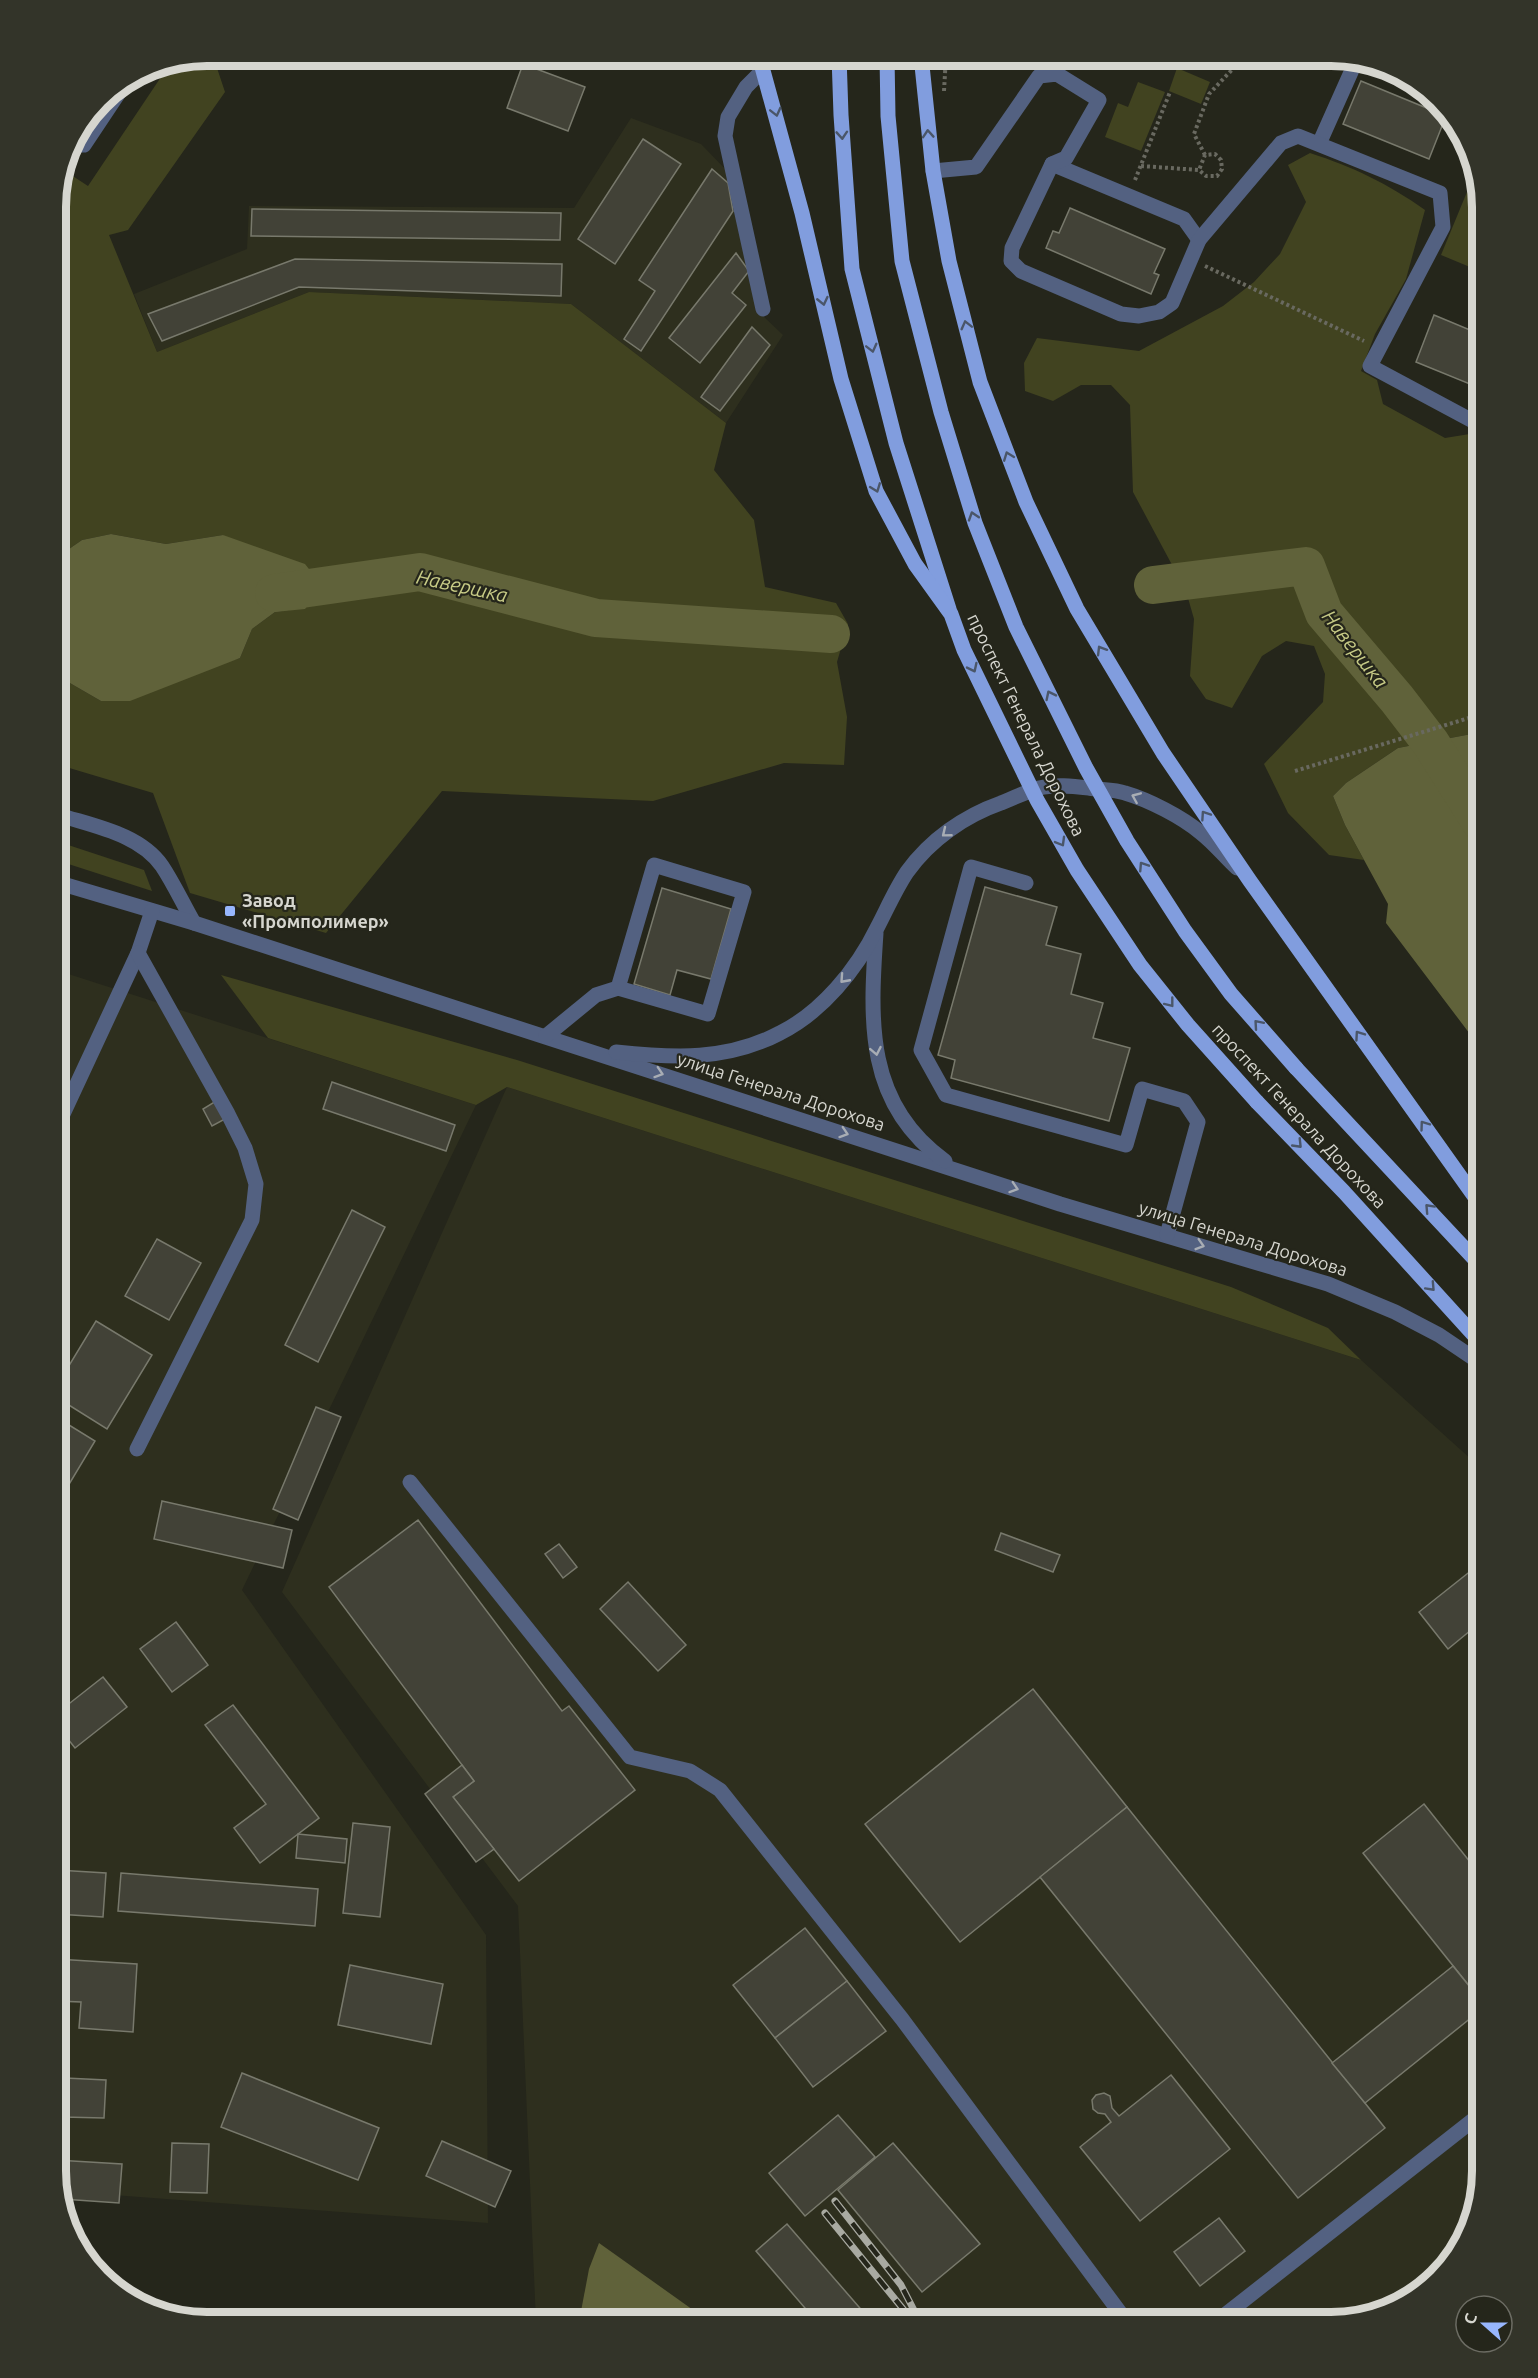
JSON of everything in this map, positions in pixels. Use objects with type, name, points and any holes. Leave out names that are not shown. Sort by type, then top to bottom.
[{"type":"main road","points":[[762,66],[796,190],[841,379],[876,491],[915,564],[951,614]]},
{"type":"main road","name":"проспект Генерала Дорохова","points":[[839,66],[852,269],[896,443],[964,650],[1037,800],[1077,870],[1140,965],[1188,1025],[1472,1333]]},
{"type":"main road","name":"проспект Генерала Дорохова","points":[[887,66],[888,116],[902,261],[941,412],[975,523],[1017,627],[1086,768],[1127,841],[1185,931],[1231,994],[1296,1068],[1472,1256]]},
{"type":"main road","points":[[924,66],[933,171],[949,261],[980,382],[1026,502],[1077,609],[1163,753],[1250,881],[1472,1193]]},
{"type":"street","points":[[763,66],[759,74],[746,87],[728,117],[725,136],[763,309]]},
{"type":"street","points":[[1319,144],[1353,68]]},
{"type":"street","points":[[933,171],[976,167],[1039,76],[1057,74],[1099,100],[1066,158],[1052,164],[1012,248],[1011,261],[1021,271],[1121,314],[1139,316],[1159,312],[1172,303],[1199,240],[1281,143],[1298,136],[1440,193],[1443,227],[1370,366],[1472,421]]},
{"type":"street","points":[[81,145],[84,145],[112,102]]},
{"type":"street","points":[[1052,164],[1184,219],[1199,240]]},
{"type":"street","points":[[583,1048],[647,1055],[702,1057],[740,1050],[781,1033],[823,1002],[854,968],[877,930],[892,896],[908,871],[947,832],[970,816],[1040,788],[1070,786],[1124,792],[1159,807],[1200,832],[1250,881]]},
{"type":"street","points":[[66,817],[126,837],[144,848],[161,865],[194,923]]},
{"type":"street","points":[[546,1036],[596,995],[618,988],[708,1014],[744,892],[654,865],[618,988]]},
{"type":"street","points":[[1026,883],[970,867],[921,1050],[946,1095],[1126,1144],[1142,1089],[1184,1101],[1198,1122],[1167,1235]]},
{"type":"street","name":"улица Генерала Дорохова","points":[[66,885],[194,923],[958,1170],[1328,1284],[1404,1317],[1439,1335],[1472,1357]]},
{"type":"street","points":[[66,1108],[138,953],[152,910]]},
{"type":"street","points":[[877,930],[872,988],[873,1036],[880,1071],[905,1126],[927,1148],[958,1170]]},
{"type":"street","points":[[137,1449],[252,1220],[256,1184],[245,1148],[228,1114],[138,953]]},
{"type":"street","points":[[410,1482],[630,1757],[690,1771],[720,1790],[902,2019],[1120,2312]]},
{"type":"street","points":[[1229,2312],[1472,2121]]},
{"type":"path","points":[[1199,170],[1205,155],[1194,134],[1209,94],[1236,66]]},
{"type":"path","points":[[1128,196],[1170,92]]},
{"type":"path","points":[[1141,166],[1199,170],[1206,176],[1217,177],[1222,169],[1221,160],[1215,154],[1205,155]]},
{"type":"path","points":[[1191,260],[1379,348]]},
{"type":"path","points":[[1294,771],[1472,717]]},
{"type":"shaded area","points":[[216,66],[225,92],[128,230],[109,235],[157,352],[309,292],[571,304],[726,423],[714,470],[754,520],[765,587],[836,603],[848,624],[837,662],[847,717],[844,765],[784,763],[653,801],[442,791],[326,933],[190,893],[153,793],[66,767],[66,681],[101,701],[240,658],[252,629],[275,612],[305,608],[223,535],[166,544],[111,534],[82,540],[66,551],[67,188],[70,174],[88,186],[161,77],[158,75],[179,69]]},
{"type":"shaded area","points":[[1177,68],[1210,82],[1201,104],[1169,91]]},
{"type":"shaded area","points":[[1138,82],[1165,92],[1141,151],[1105,137],[1118,103],[1128,107]]},
{"type":"shaded area","points":[[631,118],[701,144],[729,173],[762,315],[783,335],[726,423],[571,304],[309,292],[157,352],[134,294],[247,249],[249,206],[574,208]]},
{"type":"shaded area","points":[[1310,153],[1369,177],[1425,210],[1406,279],[1375,334],[1361,371],[1377,380],[1383,404],[1445,438],[1472,434],[1472,734],[1398,748],[1346,783],[1333,796],[1345,825],[1364,860],[1329,855],[1288,813],[1264,764],[1323,702],[1325,674],[1314,646],[1286,641],[1262,656],[1232,708],[1206,699],[1190,676],[1194,619],[1186,591],[1133,492],[1130,405],[1111,385],[1081,385],[1053,401],[1025,391],[1024,363],[1037,338],[1139,351],[1223,306],[1254,282],[1280,254],[1306,202],[1288,165]]},
{"type":"shaded area","points":[[1470,184],[1472,268],[1441,255]]},
{"type":"shaded area","points":[[111,534],[166,544],[223,535],[305,564],[323,587],[305,609],[275,612],[252,629],[240,658],[130,701],[101,701],[66,681],[66,551],[82,540]]},
{"type":"shaded area","points":[[1472,734],[1472,1037],[1386,923],[1388,904],[1345,825],[1333,796],[1346,783],[1398,748]]},
{"type":"shaded area","points":[[66,844],[144,870],[152,891],[66,863]]},
{"type":"shaded area","points":[[66,973],[476,1105],[242,1590],[486,1935],[488,2223],[68,2192]]},
{"type":"shaded area","points":[[221,975],[517,1060],[1231,1287],[1328,1328],[1361,1360],[507,1087],[476,1105],[268,1038]]},
{"type":"shaded area","points":[[507,1087],[1361,1360],[1472,1460],[1472,2171],[1467,2208],[1458,2234],[1437,2264],[1410,2288],[1394,2298],[1350,2311],[536,2312],[518,1906],[282,1592]]},
{"type":"shaded area","points":[[599,2243],[696,2312],[581,2312],[589,2269]]},
{"type":"building","points":[[522,66],[528,66],[585,87],[568,131],[507,108]]},
{"type":"building","points":[[1361,81],[1434,111],[1444,122],[1429,159],[1343,124]]},
{"type":"building","points":[[643,139],[681,164],[615,264],[578,239]]},
{"type":"building","points":[[712,169],[728,183],[733,211],[641,351],[624,339],[655,291],[639,280]]},
{"type":"building","points":[[1070,208],[1165,249],[1154,273],[1159,275],[1151,294],[1046,248],[1053,231],[1059,233]]},
{"type":"building","points":[[252,209],[561,213],[560,240],[251,236]]},
{"type":"building","points":[[736,253],[749,271],[732,293],[746,305],[700,363],[669,338]]},
{"type":"building","points":[[295,259],[562,264],[561,296],[299,287],[162,341],[148,314]]},
{"type":"building","points":[[1434,315],[1472,331],[1472,385],[1416,362]]},
{"type":"building","points":[[752,327],[770,345],[720,411],[701,397]]},
{"type":"building","points":[[985,887],[1057,907],[1046,945],[1081,954],[1071,994],[1103,1003],[1093,1038],[1130,1048],[1109,1121],[951,1078],[955,1060],[938,1055]]},
{"type":"building","points":[[662,888],[731,909],[711,979],[677,970],[670,995],[634,984]]},
{"type":"building","points":[[332,1082],[455,1125],[446,1151],[323,1109]]},
{"type":"building","points":[[216,1101],[225,1119],[212,1126],[203,1109]]},
{"type":"building","points":[[352,1210],[385,1227],[318,1362],[285,1345]]},
{"type":"building","points":[[157,1239],[201,1263],[169,1320],[125,1296]]},
{"type":"building","points":[[96,1321],[152,1355],[107,1429],[66,1403],[66,1370]]},
{"type":"building","points":[[316,1407],[341,1417],[298,1520],[273,1509]]},
{"type":"building","points":[[66,1423],[95,1441],[66,1489]]},
{"type":"building","points":[[162,1501],[292,1530],[283,1568],[154,1539]]},
{"type":"building","points":[[418,1520],[562,1711],[569,1706],[635,1790],[519,1881],[453,1797],[474,1781],[329,1587]]},
{"type":"building","points":[[1001,1533],[1060,1555],[1053,1572],[995,1550]]},
{"type":"building","points":[[559,1544],[577,1567],[563,1578],[545,1554]]},
{"type":"building","points":[[1472,1570],[1472,1629],[1448,1649],[1419,1612]]},
{"type":"building","points":[[628,1582],[686,1645],[658,1671],[600,1609]]},
{"type":"building","points":[[176,1622],[208,1665],[172,1692],[140,1649]]},
{"type":"building","points":[[103,1677],[127,1707],[75,1748],[66,1737],[66,1706]]},
{"type":"building","points":[[1033,1689],[1127,1807],[960,1942],[865,1824]]},
{"type":"building","points":[[233,1705],[319,1818],[260,1863],[234,1828],[266,1804],[205,1725]]},
{"type":"building","points":[[462,1765],[474,1781],[453,1797],[494,1849],[476,1862],[425,1794]]},
{"type":"building","points":[[1424,1804],[1472,1864],[1472,1989],[1363,1853]]},
{"type":"building","points":[[1127,1807],[1385,2128],[1298,2198],[1040,1877]]},
{"type":"building","points":[[353,1823],[390,1827],[380,1917],[343,1913]]},
{"type":"building","points":[[298,1834],[347,1839],[345,1863],[296,1858]]},
{"type":"building","points":[[66,1871],[106,1873],[103,1917],[66,1915]]},
{"type":"building","points":[[121,1873],[318,1889],[315,1926],[118,1911]]},
{"type":"building","points":[[805,1928],[847,1981],[775,2038],[733,1985]]},
{"type":"building","points":[[66,1960],[137,1964],[133,2032],[79,2028],[81,2002],[66,2001]]},
{"type":"building","points":[[350,1965],[443,1984],[431,2044],[338,2025]]},
{"type":"building","points":[[1453,1966],[1472,1990],[1472,2017],[1365,2103],[1332,2063]]},
{"type":"building","points":[[847,1981],[886,2031],[813,2087],[775,2038]]},
{"type":"building","points":[[242,2073],[379,2128],[358,2180],[221,2127]]},
{"type":"building","points":[[1171,2075],[1230,2149],[1140,2221],[1080,2147],[1111,2122],[1105,2114],[1093,2109],[1092,2100],[1096,2095],[1104,2093],[1110,2096],[1112,2108],[1119,2116]]},
{"type":"building","points":[[66,2078],[106,2080],[104,2118],[66,2117]]},
{"type":"building","points":[[838,2115],[875,2157],[805,2216],[769,2173]]},
{"type":"building","points":[[442,2141],[511,2171],[495,2207],[426,2176]]},
{"type":"building","points":[[172,2143],[209,2144],[207,2193],[170,2192]]},
{"type":"building","points":[[893,2143],[980,2244],[922,2292],[838,2190]]},
{"type":"building","points":[[66,2161],[122,2164],[119,2203],[69,2199]]},
{"type":"building","points":[[1219,2218],[1245,2251],[1200,2286],[1174,2252]]},
{"type":"building","points":[[787,2224],[863,2312],[808,2312],[756,2251]]},
{"type":"waterway","name":"Навершка","points":[[1153,585],[1306,566],[1324,613],[1397,699],[1430,742],[1472,808]]},
{"type":"waterway","name":"Навершка","points":[[274,593],[420,572],[596,618],[831,634]]},
{"type":"railway","points":[[835,2201],[901,2285],[915,2312]]},
{"type":"railway","points":[[825,2213],[905,2312]]},
{"type":"place","name":"Завод «Промполимер»","points":[[230,911]]}]
